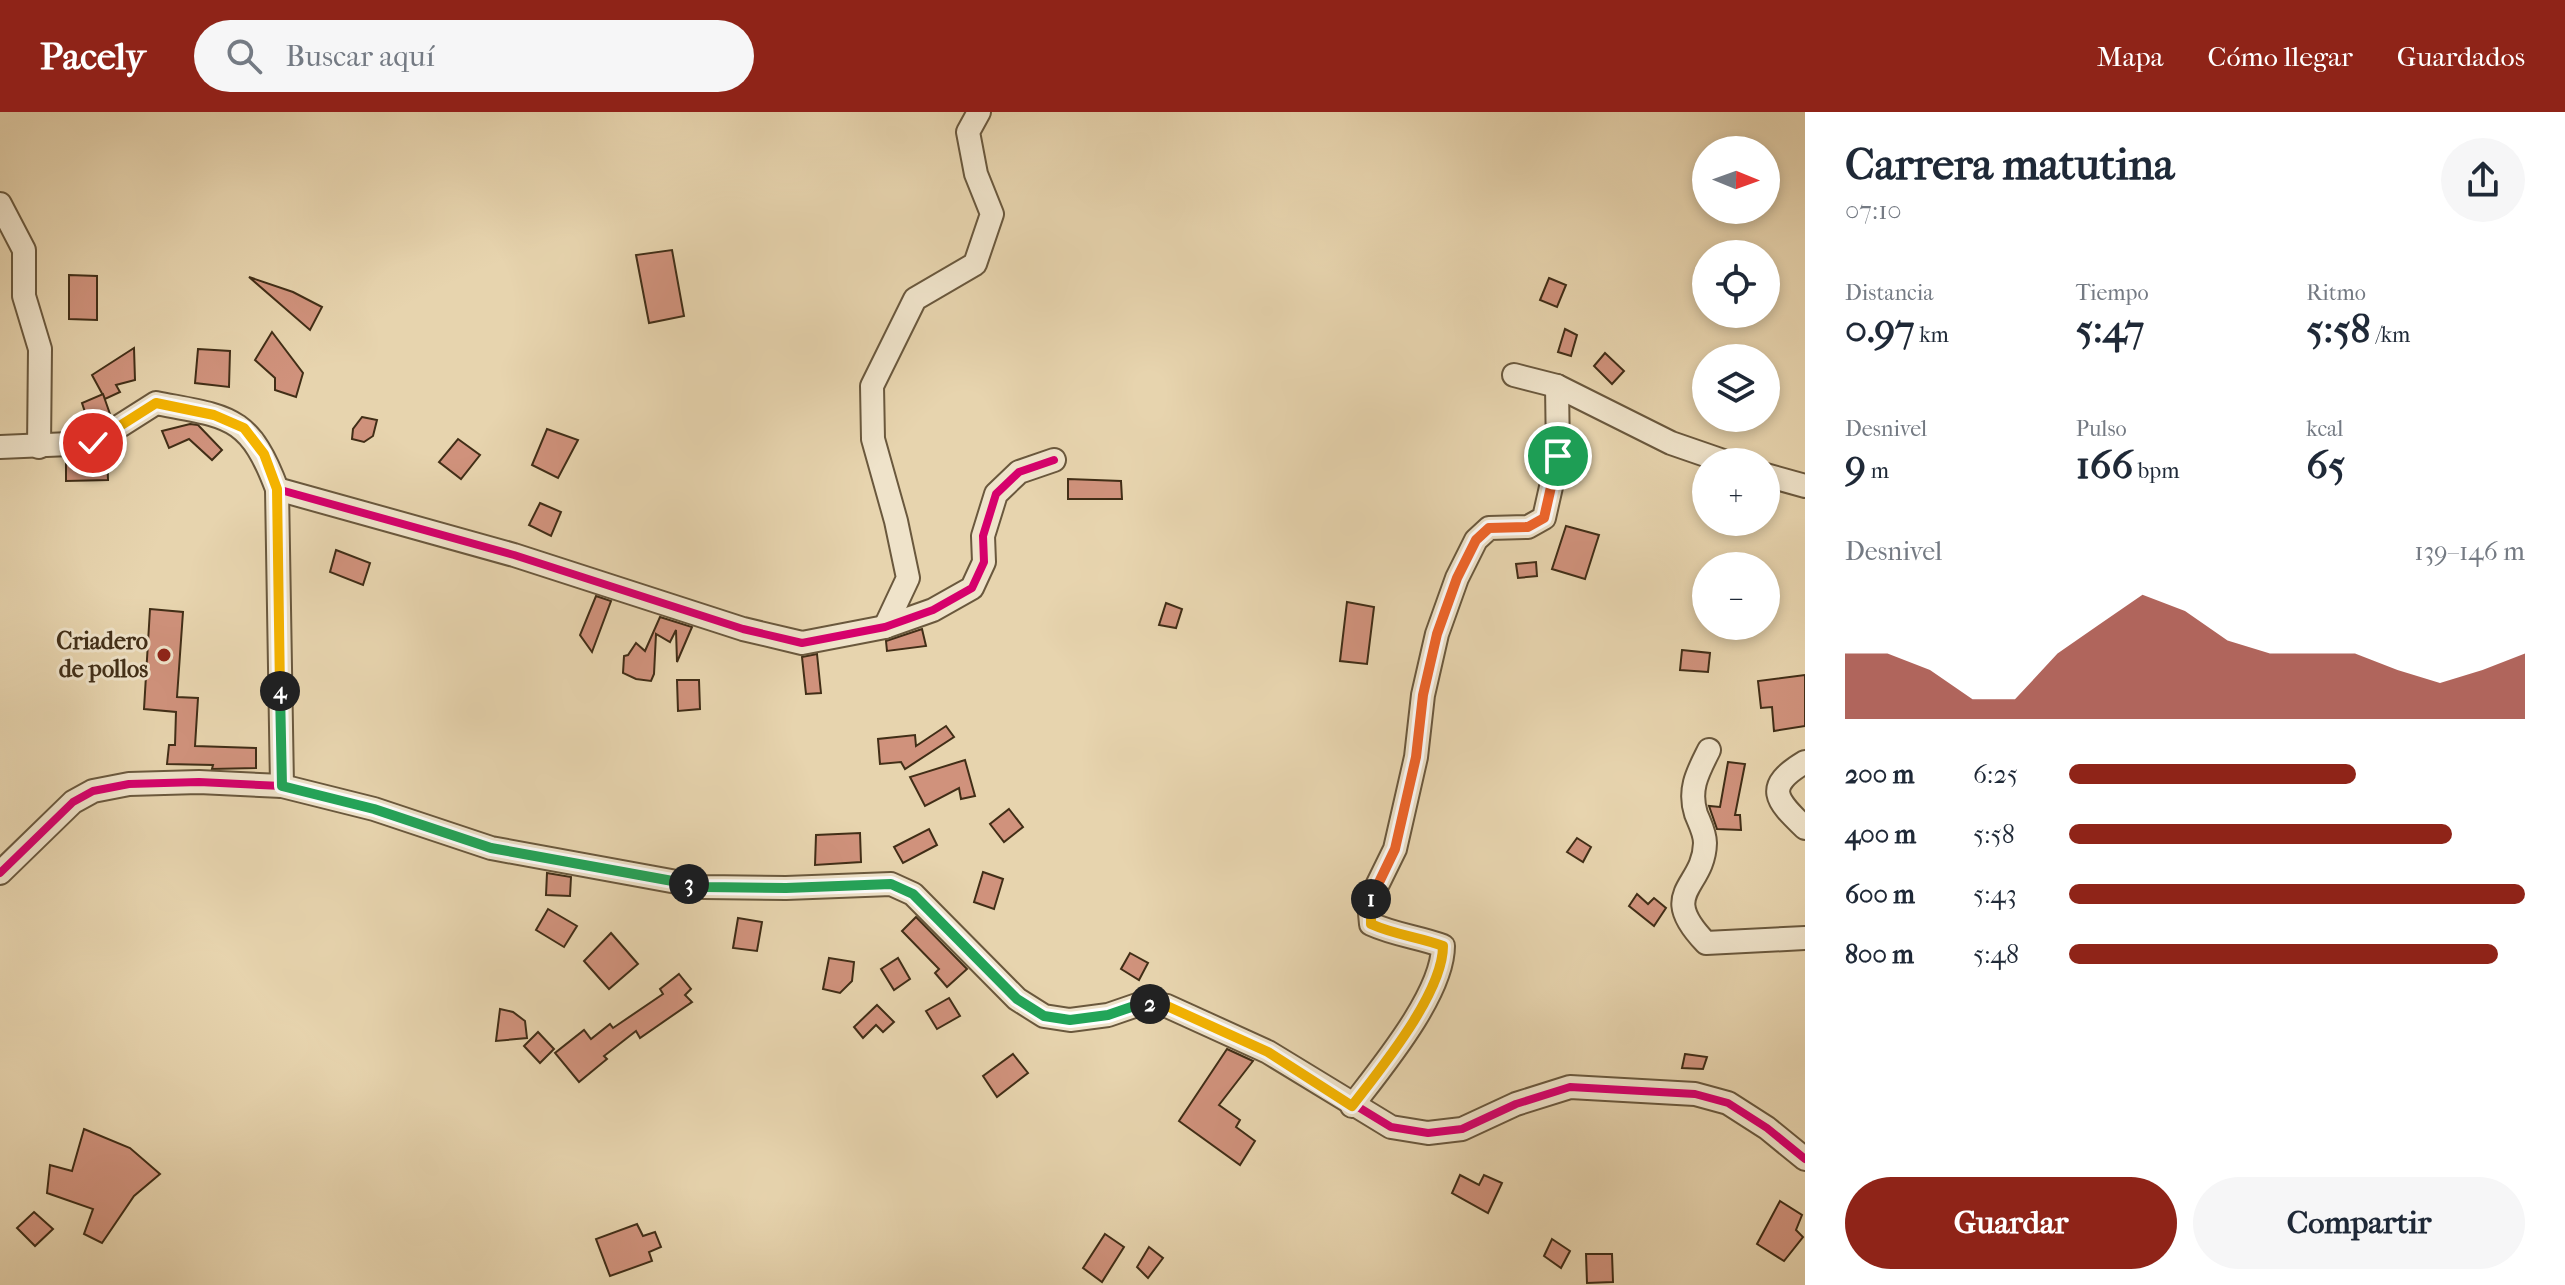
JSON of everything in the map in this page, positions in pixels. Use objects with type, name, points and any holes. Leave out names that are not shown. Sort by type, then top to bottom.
[{"type":"street","points":[[885,627],[908,578],[873,439],[872,386],[915,299],[975,264],[992,214],[976,174],[968,132],[979,112]]},
{"type":"street","points":[[0,204],[24,250],[24,296],[40,349],[39,447]]},
{"type":"street","points":[[1514,375],[1557,386],[1671,443],[1692,450]]},
{"type":"street","points":[[1352,1106],[1390,1057],[1443,963],[1443,946],[1419,937],[1392,933],[1371,924],[1369,902],[1395,849],[1416,757],[1423,695],[1437,634],[1457,578],[1476,540],[1489,528],[1528,527],[1544,518],[1558,456],[1557,386]]},
{"type":"street","points":[[0,447],[93,443],[156,403],[214,415],[244,428],[264,454],[277,489],[282,786]]},
{"type":"street","points":[[277,489],[514,555],[743,629],[802,643],[885,627],[933,610],[972,588],[984,562],[983,536],[996,494],[1019,472],[1054,460]]},
{"type":"street","points":[[1780,479],[1805,486]]},
{"type":"street","points":[[1709,750],[1694,779],[1692,798],[1705,840],[1701,862],[1683,900],[1686,916],[1706,943],[1805,938]]},
{"type":"street","points":[[1805,762],[1784,774],[1779,788],[1780,804],[1805,828]]},
{"type":"street","points":[[0,873],[73,802],[93,791],[129,784],[282,786],[374,809],[491,848],[704,887],[818,888],[891,884],[913,894],[1017,999],[1044,1016],[1070,1020],[1108,1015],[1143,1003],[1167,1006],[1268,1052],[1391,1127],[1428,1133],[1462,1129],[1516,1104],[1570,1087],[1695,1094],[1728,1103],[1767,1128],[1805,1159]]},
{"type":"building","points":[[672,250],[684,316],[649,323],[636,255]]},
{"type":"building","points":[[69,275],[97,276],[97,320],[69,319]]},
{"type":"building","points":[[249,277],[293,292],[322,307],[310,330]]},
{"type":"building","points":[[1549,278],[1566,285],[1557,307],[1540,300]]},
{"type":"building","points":[[1565,329],[1577,335],[1571,356],[1558,352]]},
{"type":"building","points":[[272,332],[303,373],[296,397],[275,390],[275,378],[255,360]]},
{"type":"building","points":[[134,348],[135,380],[116,385],[120,392],[105,399],[92,375]]},
{"type":"building","points":[[198,349],[230,351],[229,387],[195,383]]},
{"type":"building","points":[[1605,353],[1624,371],[1612,384],[1594,366]]},
{"type":"building","points":[[103,394],[110,414],[88,421],[82,403]]},
{"type":"building","points":[[362,417],[377,420],[373,436],[364,442],[352,439],[353,429]]},
{"type":"building","points":[[198,425],[222,450],[212,460],[189,439],[169,448],[162,431]]},
{"type":"building","points":[[547,429],[578,440],[558,478],[532,465]]},
{"type":"building","points":[[458,439],[480,455],[461,479],[439,462]]},
{"type":"building","points":[[107,451],[108,480],[66,481],[66,458],[94,457]]},
{"type":"building","points":[[1068,479],[1121,481],[1122,499],[1068,499]]},
{"type":"building","points":[[540,503],[561,512],[551,536],[529,525]]},
{"type":"building","points":[[1566,526],[1599,535],[1585,579],[1552,569]]},
{"type":"building","points":[[336,550],[370,563],[363,585],[330,572]]},
{"type":"building","points":[[1536,562],[1537,576],[1518,578],[1516,564]]},
{"type":"building","points":[[596,596],[611,601],[592,652],[580,635]]},
{"type":"building","points":[[1347,602],[1374,607],[1367,664],[1340,661]]},
{"type":"building","points":[[1166,603],[1182,609],[1176,628],[1159,625]]},
{"type":"building","points":[[150,609],[183,612],[177,697],[198,698],[195,746],[256,748],[256,768],[212,769],[213,765],[167,764],[169,745],[175,745],[176,712],[144,709]]},
{"type":"building","points":[[660,617],[692,627],[677,662],[676,630],[670,642],[656,634],[651,681],[623,673],[624,656],[636,643],[645,651]]},
{"type":"building","points":[[922,629],[926,646],[887,651],[886,641]]},
{"type":"building","points":[[1682,650],[1710,653],[1708,672],[1680,670]]},
{"type":"building","points":[[817,654],[821,693],[806,694],[802,657]]},
{"type":"building","points":[[1805,675],[1805,726],[1774,731],[1772,707],[1761,708],[1758,681]]},
{"type":"building","points":[[677,680],[699,680],[700,709],[678,711]]},
{"type":"building","points":[[946,726],[954,737],[905,769],[901,762],[880,764],[878,739],[915,735],[916,746]]},
{"type":"building","points":[[965,760],[975,796],[961,799],[959,788],[925,806],[910,777]]},
{"type":"building","points":[[1728,762],[1745,764],[1735,815],[1740,815],[1741,830],[1717,829],[1709,806],[1720,807]]},
{"type":"building","points":[[1009,809],[1023,827],[1004,842],[990,824]]},
{"type":"building","points":[[929,829],[937,845],[903,863],[894,847]]},
{"type":"building","points":[[860,833],[861,862],[815,865],[816,835]]},
{"type":"building","points":[[1577,838],[1591,847],[1583,862],[1567,852]]},
{"type":"building","points":[[983,872],[1003,879],[994,909],[974,902]]},
{"type":"building","points":[[547,873],[571,877],[570,896],[546,895]]},
{"type":"building","points":[[1637,894],[1648,904],[1654,898],[1666,908],[1654,926],[1629,906]]},
{"type":"building","points":[[548,909],[577,926],[564,947],[536,930]]},
{"type":"building","points":[[916,917],[967,969],[947,987],[935,973],[939,969],[902,931]]},
{"type":"building","points":[[738,918],[762,922],[757,951],[733,948]]},
{"type":"building","points":[[611,933],[638,964],[609,989],[584,961]]},
{"type":"building","points":[[1130,953],[1148,963],[1139,980],[1121,969]]},
{"type":"building","points":[[829,958],[854,962],[852,981],[840,993],[823,989]]},
{"type":"building","points":[[898,958],[910,979],[894,990],[881,969]]},
{"type":"building","points":[[679,974],[691,989],[685,995],[692,1002],[640,1038],[636,1031],[604,1056],[607,1059],[579,1082],[555,1053],[584,1030],[591,1039],[610,1024],[613,1028],[663,994],[660,989]]},
{"type":"building","points":[[949,998],[960,1016],[937,1029],[926,1011]]},
{"type":"building","points":[[877,1005],[894,1022],[883,1032],[876,1025],[863,1038],[854,1027]]},
{"type":"building","points":[[500,1009],[513,1012],[525,1021],[527,1038],[496,1041]]},
{"type":"building","points":[[538,1032],[554,1049],[540,1063],[524,1046]]},
{"type":"building","points":[[1227,1049],[1253,1061],[1219,1105],[1240,1120],[1236,1127],[1255,1141],[1240,1165],[1179,1121]]},
{"type":"building","points":[[1013,1054],[1028,1073],[997,1097],[983,1076]]},
{"type":"building","points":[[1685,1054],[1707,1057],[1703,1069],[1682,1068]]},
{"type":"building","points":[[84,1129],[130,1148],[160,1174],[134,1196],[102,1243],[84,1234],[93,1209],[47,1193],[50,1165],[72,1171]]},
{"type":"building","points":[[1460,1175],[1479,1185],[1484,1175],[1502,1183],[1488,1213],[1452,1193]]},
{"type":"building","points":[[1780,1201],[1802,1215],[1796,1230],[1803,1237],[1784,1261],[1757,1244]]},
{"type":"building","points":[[34,1212],[53,1229],[35,1246],[17,1228]]},
{"type":"building","points":[[637,1224],[643,1236],[655,1232],[661,1247],[649,1252],[652,1261],[610,1276],[596,1239]]},
{"type":"building","points":[[1105,1234],[1124,1247],[1102,1282],[1083,1268]]},
{"type":"building","points":[[1552,1239],[1570,1251],[1561,1268],[1544,1256]]},
{"type":"building","points":[[1149,1247],[1163,1258],[1148,1278],[1137,1267]]},
{"type":"building","points":[[1586,1254],[1612,1254],[1613,1282],[1587,1283]]},
{"type":"cycle path","points":[[277,489],[514,555],[743,629],[802,643],[885,627],[933,610],[972,588],[984,562],[983,536],[996,494],[1019,472],[1054,460]]},
{"type":"cycle path","points":[[0,873],[73,802],[93,791],[129,784],[199,782],[282,786],[374,809],[491,848],[704,887],[891,884],[913,894],[1017,999],[1044,1016],[1070,1020],[1108,1015],[1143,1003],[1167,1006],[1268,1052],[1391,1127],[1428,1133],[1462,1129],[1516,1104],[1570,1087],[1695,1094],[1728,1103],[1767,1128],[1805,1159]]},
{"type":"place","name":"Criadero de pollos","points":[[164,655]]},
{"type":"route","points":[[93,443],[156,403],[214,415],[244,428],[264,454],[277,489],[282,786],[374,809],[491,848],[704,887],[891,884],[913,894],[1017,999],[1044,1016],[1070,1020],[1108,1015],[1143,1003],[1167,1006],[1268,1052],[1352,1106],[1390,1057],[1443,963],[1443,946],[1419,937],[1392,933],[1371,924],[1369,902],[1395,849],[1416,757],[1423,695],[1437,634],[1457,578],[1476,540],[1489,528],[1528,527],[1544,518],[1558,456]]}]
